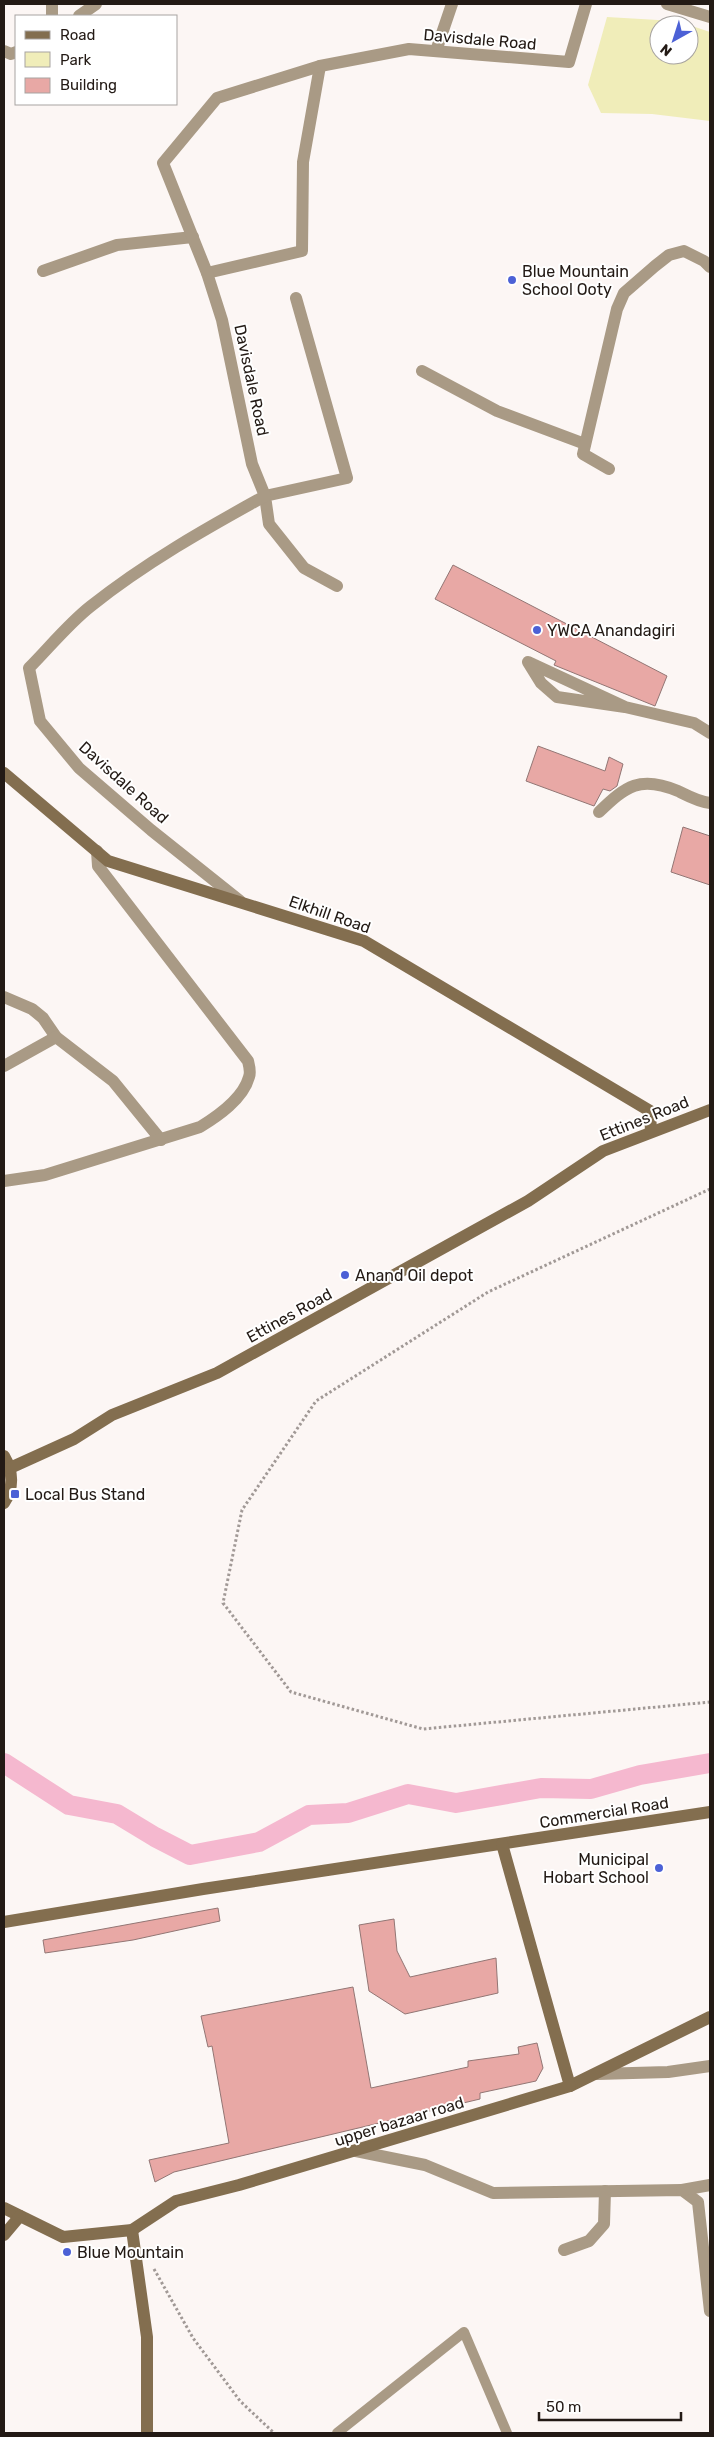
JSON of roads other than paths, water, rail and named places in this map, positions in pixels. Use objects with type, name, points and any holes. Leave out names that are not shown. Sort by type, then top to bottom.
[{"type":"street","points":[[80,15],[96,4]]},
{"type":"street","points":[[436,51],[452,4]]},
{"type":"street","name":"Davisdale Road","points":[[240,901],[151,830],[79,768],[40,721],[29,668],[97,602],[149,564],[201,532],[266,496],[252,464],[235,373],[222,320],[207,273],[163,163],[217,98],[320,66],[409,49],[568,62],[586,4]]},
{"type":"street","points":[[667,4],[710,17]]},
{"type":"street","points":[[207,273],[302,251],[303,162],[320,66]]},
{"type":"street","points":[[43,271],[117,245],[193,237]]},
{"type":"street","points":[[609,469],[583,454],[617,309],[624,293],[670,255],[684,251],[704,261],[710,267]]},
{"type":"street","points":[[296,298],[347,478],[266,496],[269,524],[304,568],[337,586]]},
{"type":"street","points":[[422,370],[498,412],[585,444]]},
{"type":"street","points":[[626,707],[528,662],[541,683],[557,697],[626,707],[694,723],[710,733]]},
{"type":"street","name":"Elkhill Road","points":[[4,773],[108,860],[364,941],[650,1111],[652,1131]]},
{"type":"street","points":[[599,812],[622,790],[638,784],[664,785],[703,802],[710,803]]},
{"type":"street","points":[[4,1181],[45,1175],[200,1127],[221,1114],[239,1094],[250,1076],[248,1061],[98,866],[97,851]]},
{"type":"street","points":[[4,997],[32,1009],[43,1018],[56,1037],[113,1081],[161,1140]]},
{"type":"street","points":[[4,1066],[56,1037]]},
{"type":"street","name":"Ettines Road","points":[[10,1468],[74,1439],[112,1415],[217,1373],[528,1201],[603,1151],[710,1110]]},
{"type":"street","points":[[4,1456],[10,1468],[12,1479],[10,1491],[4,1503]]},
{"type":"street","name":"Commercial Road","points":[[4,1922],[710,1812]]},
{"type":"street","points":[[502,1844],[570,2086]]},
{"type":"street","name":"upper bazaar road","points":[[4,2208],[62,2237],[132,2230],[176,2201],[356,2151],[570,2086],[710,2017]]},
{"type":"street","points":[[597,2074],[668,2072],[710,2066]]},
{"type":"street","points":[[356,2151],[425,2165],[493,2193],[682,2190],[710,2185]]},
{"type":"street","points":[[682,2190],[698,2202],[710,2311]]},
{"type":"street","points":[[564,2250],[589,2241],[604,2224],[604,2191]]},
{"type":"street","points":[[4,2235],[20,2216]]},
{"type":"street","points":[[132,2230],[147,2337],[147,2433]]},
{"type":"lane","points":[[337,2433],[464,2332],[507,2433]]},
{"type":"waterway","points":[[4,1763],[69,1805],[117,1814],[190,1855],[259,1842],[309,1815],[348,1813],[408,1794],[456,1803],[541,1788],[591,1789],[640,1775],[710,1763]]},
{"type":"place","name":"Blue Mountain School Ooty","points":[[512,280]]},
{"type":"place","name":"YWCA Anandagiri","points":[[537,630]]},
{"type":"place","name":"Anand Oil depot","points":[[345,1275]]},
{"type":"place","name":"Local Bus Stand","points":[[15,1494]]},
{"type":"place","name":"Municipal Hobart School","points":[[659,1868]]},
{"type":"place","name":"Blue Mountain","points":[[67,2252]]}]
